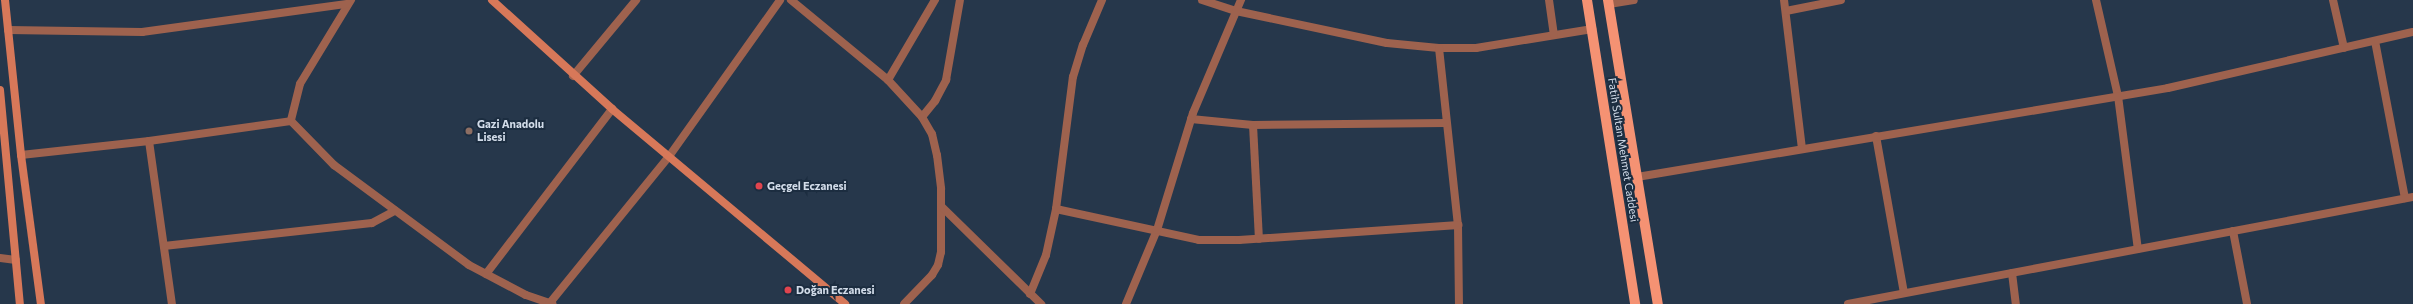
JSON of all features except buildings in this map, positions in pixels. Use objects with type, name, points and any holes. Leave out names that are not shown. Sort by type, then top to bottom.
[{"type":"main road","points":[[6,0],[21,155],[41,304]]},
{"type":"main road","points":[[492,0],[573,76],[846,304]]},
{"type":"main road","name":"Fatih Sultan Mehmet Caddesi","points":[[1587,0],[1635,304]]},
{"type":"main road","points":[[1609,2],[1658,304]]},
{"type":"main road","points":[[0,90],[3,157],[20,304]]},
{"type":"street","points":[[573,76],[636,0]]},
{"type":"street","points":[[291,121],[334,164],[396,211],[486,274],[526,295],[550,304],[670,156],[780,0]]},
{"type":"street","points":[[791,0],[888,80],[922,117],[932,134],[937,155],[942,207],[938,265],[904,304]]},
{"type":"street","points":[[888,80],[935,0]]},
{"type":"street","points":[[922,117],[935,101],[946,80],[960,0]]},
{"type":"street","points":[[1030,294],[1046,255],[1056,209],[1073,77],[1102,0]]},
{"type":"street","points":[[1202,0],[1236,11],[1387,42],[1439,48],[1476,48],[1592,29]]},
{"type":"street","points":[[1126,304],[1157,230],[1191,120],[1241,0]]},
{"type":"street","points":[[1549,0],[1554,35]]},
{"type":"street","points":[[1609,2],[1634,0]]},
{"type":"street","points":[[1784,0],[1802,148]]},
{"type":"street","points":[[1786,11],[1841,0]]},
{"type":"street","points":[[2096,0],[2118,96],[2138,249]]},
{"type":"street","points":[[2333,0],[2344,48]]},
{"type":"street","points":[[8,30],[142,32],[349,2]]},
{"type":"street","points":[[291,121],[300,84],[349,2]]},
{"type":"street","points":[[1637,177],[1802,148],[2168,88],[2413,32]]},
{"type":"street","points":[[1848,304],[2409,197],[2376,41]]},
{"type":"street","points":[[1439,48],[1458,225],[1459,304]]},
{"type":"street","points":[[486,274],[612,109]]},
{"type":"street","points":[[1191,120],[1253,125],[1446,123]]},
{"type":"street","points":[[21,155],[148,141],[291,121]]},
{"type":"street","points":[[1253,125],[1259,239]]},
{"type":"street","points":[[1876,136],[1904,293]]},
{"type":"street","points":[[148,141],[172,304]]},
{"type":"street","points":[[942,207],[1041,304]]},
{"type":"street","points":[[1056,209],[1199,240],[1259,239],[1458,225]]},
{"type":"street","points":[[164,246],[372,223],[396,211]]},
{"type":"street","points":[[2233,231],[2246,304]]},
{"type":"street","points":[[0,258],[16,260]]},
{"type":"street","points":[[2012,273],[2016,304]]},
{"type":"place","name":"Gazi Anadolu Lisesi","points":[[469,131]]},
{"type":"place","name":"Geçgel Eczanesi","points":[[759,186]]},
{"type":"place","name":"Doğan Eczanesi","points":[[788,290]]}]
